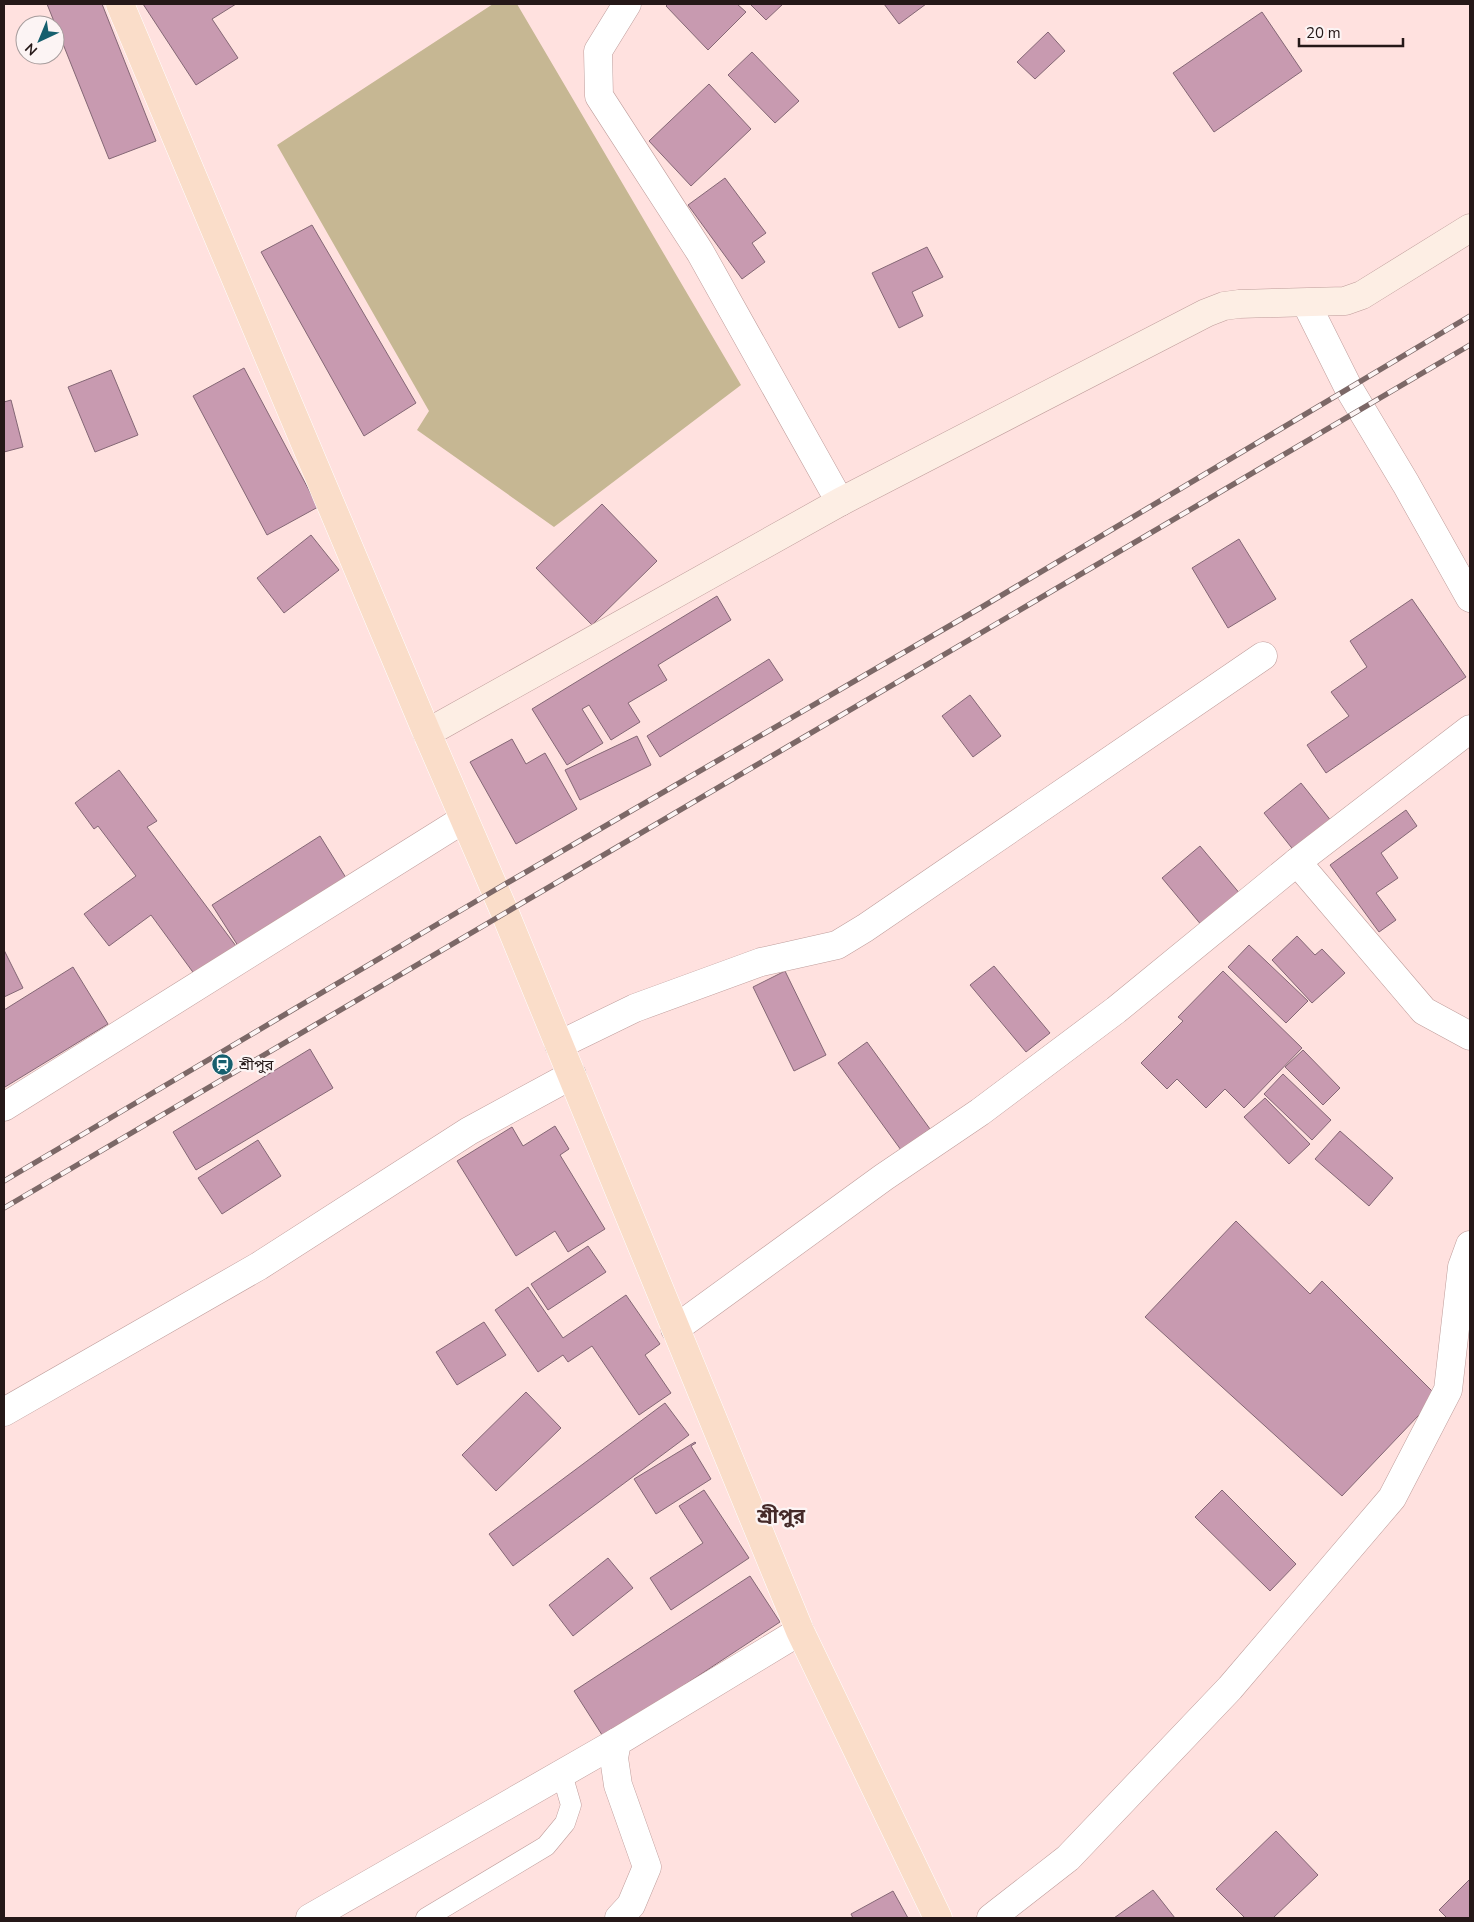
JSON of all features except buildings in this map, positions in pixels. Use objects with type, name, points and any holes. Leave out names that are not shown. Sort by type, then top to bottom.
[{"type":"main road","points":[[120,4],[427,733],[505,913],[800,1631],[938,1918]]},
{"type":"street","points":[[627,4],[598,51],[599,96],[700,252],[840,502]]},
{"type":"street","points":[[427,733],[840,502],[1206,313],[1224,306],[1239,304],[1306,304],[1345,301],[1362,295],[1470,228]]},
{"type":"street","points":[[1306,304],[1348,387],[1406,484],[1470,598]]},
{"type":"street","points":[[559,1045],[635,1008],[761,962],[837,945],[1263,656]]},
{"type":"street","points":[[675,1329],[884,1177],[980,1112],[1116,1010],[1298,862],[1470,728]]},
{"type":"street","points":[[4,1107],[464,819]]},
{"type":"street","points":[[1298,862],[1424,1010],[1470,1036]]},
{"type":"street","points":[[4,1412],[259,1266],[469,1131],[572,1076]]},
{"type":"street","points":[[991,1918],[1068,1858],[1230,1688],[1392,1498],[1448,1390],[1462,1266],[1470,1245]]},
{"type":"street","points":[[310,1918],[617,1742],[800,1631]]},
{"type":"street","points":[[617,1742],[614,1758],[618,1785],[647,1867],[631,1905],[619,1918]]},
{"type":"lane","points":[[426,1918],[546,1846],[565,1823],[570,1804],[562,1774]]},
{"type":"shaded area","points":[[493,4],[517,4],[741,385],[554,527],[417,430],[429,411],[277,145]]},
{"type":"railway","points":[[4,1181],[495,890],[982,607],[1470,316]]},
{"type":"railway","points":[[4,1208],[1470,345]]},
{"type":"place","name":"শ্রীপুর","points":[[223,1065]]},
{"type":"district","name":"শ্রীপুর","points":[[781,1516]]}]
